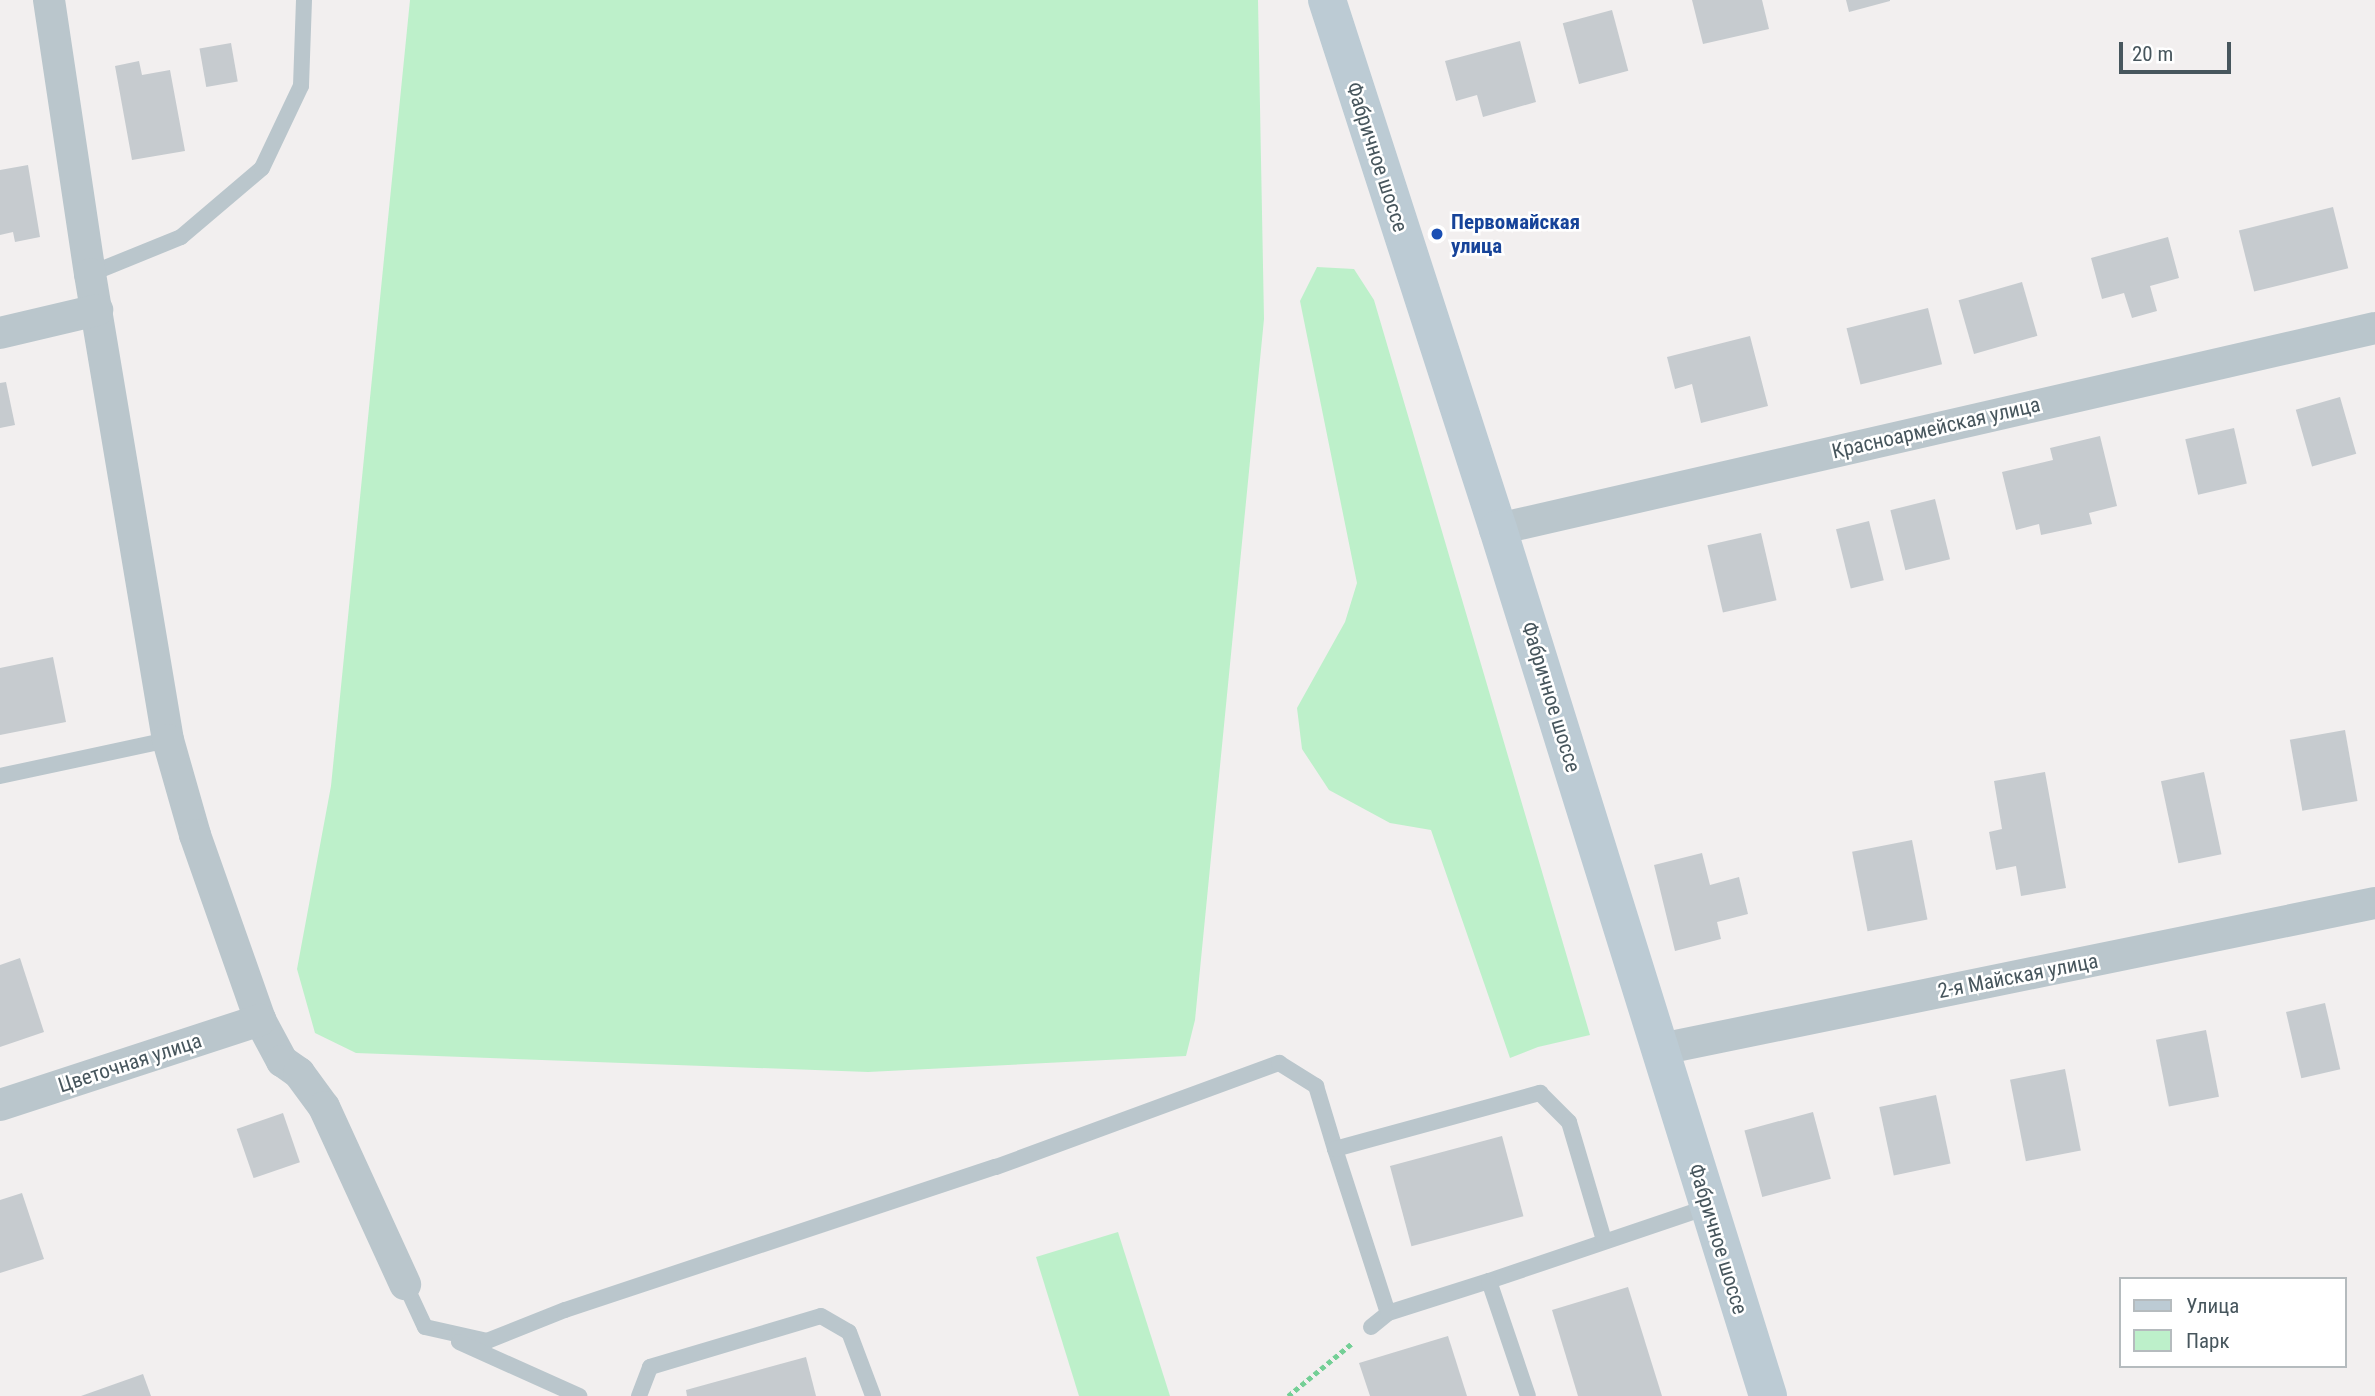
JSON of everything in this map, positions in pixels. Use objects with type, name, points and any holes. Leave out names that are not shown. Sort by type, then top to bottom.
[{"type":"main road","name":"Фабричное шоссе","points":[[1326,0],[1498,529],[1768,1396]]},
{"type":"street","points":[[49,0],[90,274],[168,740],[195,835],[260,1020],[282,1061],[299,1073],[324,1107],[405,1284]]},
{"type":"street","points":[[0,333],[97,310]]},
{"type":"street","name":"Красноармейская улица","points":[[1498,529],[2375,328]]},
{"type":"street","name":"2-я Майская улица","points":[[1661,1049],[2375,903]]},
{"type":"street","name":"Цветочная улица","points":[[0,1105],[260,1020]]},
{"type":"lane","points":[[90,274],[181,237],[262,168],[301,86],[304,0]]},
{"type":"lane","points":[[0,776],[168,740]]},
{"type":"lane","points":[[425,1327],[487,1341],[565,1310],[996,1167],[1279,1063],[1316,1086],[1388,1313]]},
{"type":"lane","points":[[1335,1149],[1540,1093],[1569,1122],[1605,1240]]},
{"type":"lane","points":[[1371,1327],[1388,1313],[1707,1207]]},
{"type":"lane","points":[[1489,1281],[1528,1396]]},
{"type":"lane","points":[[405,1284],[425,1327],[579,1396]]},
{"type":"lane","points":[[639,1396],[650,1367],[821,1316],[849,1332],[873,1396]]},
{"type":"path","points":[[1288,1396],[1371,1327]]},
{"type":"green space","points":[[410,0],[1258,0],[1264,319],[1195,1020],[1186,1056],[868,1072],[356,1053],[315,1033],[297,969],[331,786]]},
{"type":"green space","points":[[1317,267],[1354,269],[1374,300],[1590,1035],[1538,1047],[1510,1058],[1431,830],[1390,823],[1329,790],[1302,749],[1297,708],[1345,622],[1357,583],[1300,301]]},
{"type":"green space","points":[[1118,1232],[1170,1396],[1079,1396],[1036,1257]]},
{"type":"building","points":[[1692,0],[1762,0],[1769,29],[1703,44]]},
{"type":"building","points":[[1846,0],[1890,0],[1890,1],[1849,12]]},
{"type":"building","points":[[1612,10],[1628,71],[1579,84],[1563,23]]},
{"type":"building","points":[[1520,41],[1536,102],[1483,117],[1477,95],[1456,101],[1445,61]]},
{"type":"building","points":[[231,43],[238,81],[206,87],[199,49]]},
{"type":"building","points":[[139,61],[142,75],[170,70],[185,151],[132,160],[115,66]]},
{"type":"building","points":[[28,165],[40,237],[15,242],[13,232],[0,235],[0,170]]},
{"type":"building","points":[[2333,207],[2348,268],[2254,292],[2239,230]]},
{"type":"building","points":[[2168,237],[2179,278],[2150,286],[2157,311],[2132,318],[2124,293],[2102,299],[2091,258]]},
{"type":"building","points":[[2022,282],[2037,336],[1974,354],[1959,300]]},
{"type":"building","points":[[1928,308],[1942,364],[1861,385],[1846,328]]},
{"type":"building","points":[[1750,336],[1768,406],[1701,423],[1692,384],[1675,389],[1667,357]]},
{"type":"building","points":[[6,382],[15,425],[0,428],[0,383]]},
{"type":"building","points":[[2340,397],[2356,454],[2312,466],[2296,410]]},
{"type":"building","points":[[2234,428],[2247,484],[2198,495],[2185,439]]},
{"type":"building","points":[[2100,436],[2117,506],[2089,513],[2092,524],[2041,535],[2039,524],[2016,530],[2002,472],[2053,460],[2050,448]]},
{"type":"building","points":[[1935,499],[1950,559],[1905,570],[1890,510]]},
{"type":"building","points":[[1869,521],[1884,580],[1851,588],[1836,529]]},
{"type":"building","points":[[1761,533],[1777,600],[1723,613],[1707,545]]},
{"type":"building","points":[[53,657],[66,722],[0,735],[0,668]]},
{"type":"building","points":[[2345,730],[2358,801],[2302,811],[2290,740]]},
{"type":"building","points":[[2045,772],[2066,888],[2021,896],[2016,866],[1996,870],[1989,832],[2002,829],[1994,781]]},
{"type":"building","points":[[2204,772],[2221,854],[2178,863],[2161,781]]},
{"type":"building","points":[[1912,840],[1927,920],[1868,931],[1852,852]]},
{"type":"building","points":[[1702,853],[1710,885],[1739,877],[1748,914],[1717,922],[1721,939],[1675,951],[1654,865]]},
{"type":"building","points":[[20,958],[44,1032],[0,1047],[0,965]]},
{"type":"building","points":[[2325,1003],[2340,1069],[2301,1078],[2286,1012]]},
{"type":"building","points":[[2206,1030],[2219,1097],[2169,1106],[2156,1040]]},
{"type":"building","points":[[2065,1069],[2081,1150],[2026,1161],[2010,1080]]},
{"type":"building","points":[[1936,1095],[1951,1163],[1894,1176],[1879,1107]]},
{"type":"building","points":[[1813,1112],[1831,1179],[1762,1197],[1744,1130]]},
{"type":"building","points":[[283,1113],[300,1162],[254,1178],[237,1129]]},
{"type":"building","points":[[1502,1136],[1523,1216],[1411,1246],[1390,1166]]},
{"type":"building","points":[[22,1193],[44,1259],[0,1273],[0,1200]]},
{"type":"building","points":[[1628,1287],[1662,1396],[1578,1396],[1552,1310]]},
{"type":"building","points":[[1448,1336],[1467,1396],[1370,1396],[1359,1363]]},
{"type":"building","points":[[806,1357],[816,1396],[687,1396],[686,1390]]},
{"type":"building","points":[[143,1374],[151,1396],[81,1396]]},
{"type":"place","name":"Первомайская улица","points":[[1437,234]]}]
